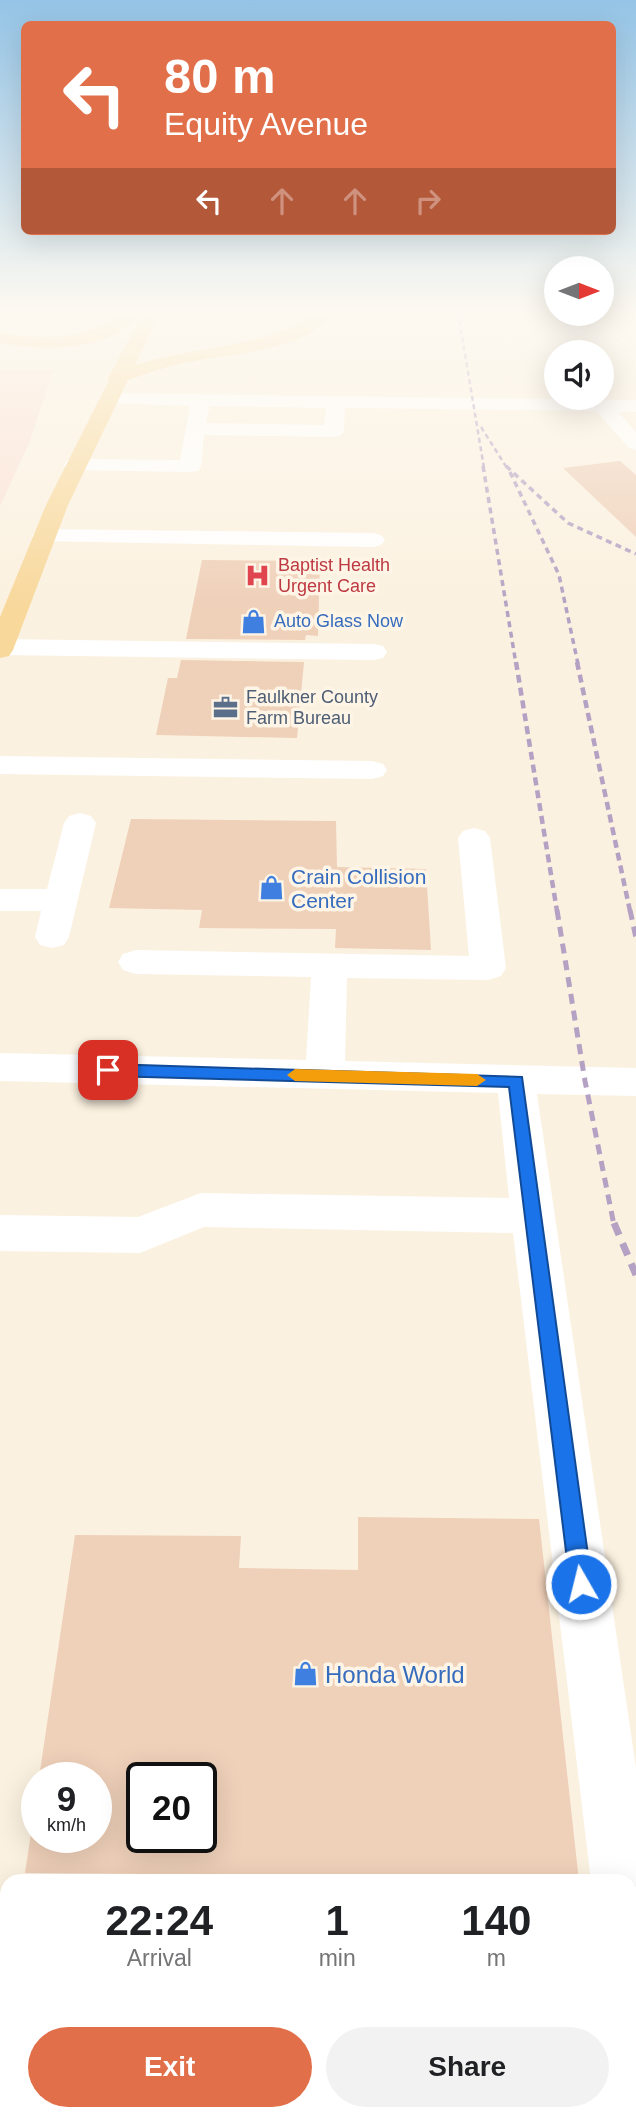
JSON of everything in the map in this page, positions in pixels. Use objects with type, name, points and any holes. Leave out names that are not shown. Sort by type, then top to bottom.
[{"type":"main road","points":[[1,649],[44,536],[102,411]]},
{"type":"street","points":[[75,465],[190,466],[199,411]]},
{"type":"street","points":[[195,429],[334,431],[335,411]]},
{"type":"street","points":[[606,411],[636,444]]},
{"type":"street","points":[[44,536],[373,540]]},
{"type":"street","points":[[1,649],[374,652]]},
{"type":"street","points":[[0,765],[372,771]]},
{"type":"street","points":[[52,937],[80,823]]},
{"type":"street","points":[[136,962],[488,968],[474,838]]},
{"type":"street","points":[[0,900],[61,900]]},
{"type":"street","points":[[325,1076],[328,965]]},
{"type":"street","points":[[0,1067],[636,1082]]},
{"type":"street","points":[[516,1081],[621,1874]]},
{"type":"street","points":[[0,1233],[140,1235],[201,1210],[532,1216]]},
{"type":"shaded area","points":[[0,411],[40,411],[30,441],[0,506]]},
{"type":"building","points":[[620,461],[636,475],[636,537],[563,468]]},
{"type":"building","points":[[202,560],[320,561],[318,636],[306,635],[305,640],[186,639]]},
{"type":"building","name":"Faulkner County Farm Bureau","points":[[181,660],[304,662],[297,738],[156,735],[168,678],[177,678]]},
{"type":"building","name":"Crain Collision Center","points":[[131,819],[336,821],[337,867],[426,869],[431,950],[335,948],[336,929],[199,928],[202,910],[109,908]]},
{"type":"building","name":"Honda World","points":[[358,1517],[539,1519],[578,1874],[25,1873],[28,1853],[112,1853],[112,1762],[41,1762],[75,1535],[241,1536],[239,1568],[358,1570]]},
{"type":"railway","points":[[474,411],[484,468]]},
{"type":"railway","points":[[481,427],[507,468]]},
{"type":"railway","points":[[483,466],[516,664]]},
{"type":"railway","points":[[506,466],[568,523],[636,554]]},
{"type":"railway","points":[[510,472],[559,575],[578,664]]},
{"type":"railway","points":[[516,662],[557,911]]},
{"type":"railway","points":[[577,662],[630,911]]},
{"type":"railway","points":[[557,910],[585,1081],[614,1225]]},
{"type":"railway","points":[[630,910],[636,938]]},
{"type":"railway","points":[[614,1223],[636,1275]]},
{"type":"slow traffic","points":[[295,1075],[477,1080]]},
{"type":"place","name":"Baptist Health Urgent Care","points":[[258,575]]},
{"type":"place","name":"Auto Glass Now","points":[[254,621]]},
{"type":"place","name":"Faulkner County Farm Bureau","points":[[226,707]]},
{"type":"place","name":"Crain Collision Center","points":[[271,888]]},
{"type":"place","name":"Honda World","points":[[305,1674]]},
{"type":"route","points":[[108,1070],[516,1081],[581,1584]]}]
